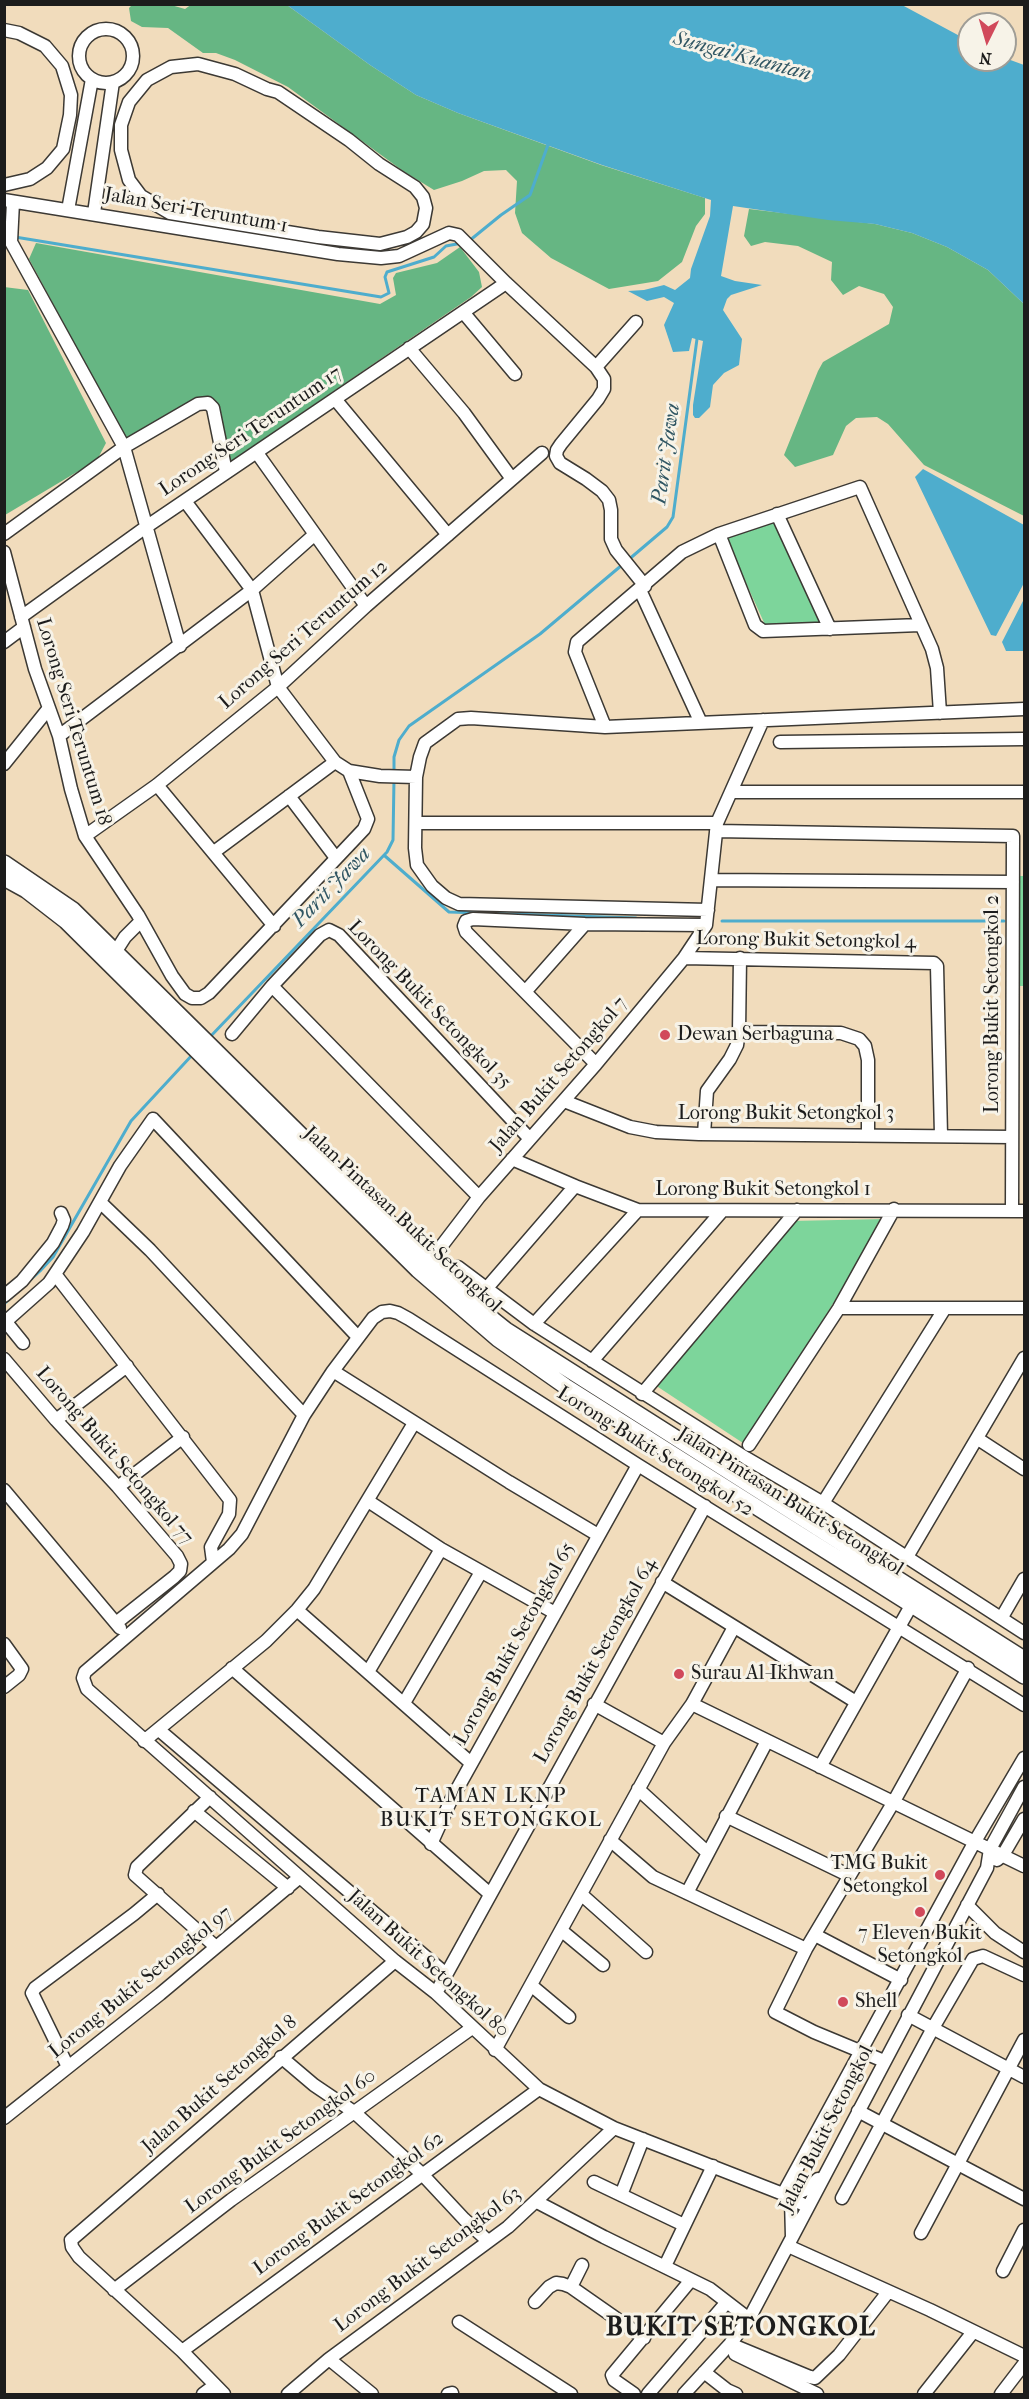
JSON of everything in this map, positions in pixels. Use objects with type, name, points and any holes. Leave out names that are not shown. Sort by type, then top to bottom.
[{"type":"main road","name":"Jalan Pintasan Bukit Setongkol","points":[[4,863],[73,910],[116,951],[193,1037]]},
{"type":"main road","name":"Jalan Pintasan Bukit Setongkol","points":[[4,878],[26,890],[66,921],[210,1053],[466,1298],[506,1330],[1024,1659]]},
{"type":"main road","name":"Jalan Pintasan Bukit Setongkol","points":[[210,1053],[418,1270],[498,1339],[905,1616],[1024,1676]]},
{"type":"street","points":[[104,29],[123,36],[128,40],[133,52],[132,65],[125,76],[113,82],[102,83],[92,79],[83,69],[79,56],[82,43],[92,33],[104,29]]},
{"type":"street","points":[[4,30],[19,33],[45,46],[62,66],[71,95],[70,115],[63,149],[47,168],[30,179],[4,184]]},
{"type":"street","points":[[198,64],[235,74],[278,92],[349,140],[379,164],[415,187],[423,197],[426,208],[423,224],[416,232],[396,241],[380,244],[318,237],[170,213],[141,196],[129,180],[121,150],[121,124],[129,102],[147,80],[171,67],[198,64]]},
{"type":"street","points":[[68,210],[92,79]]},
{"type":"street","points":[[94,213],[113,82]]},
{"type":"street","points":[[104,147],[121,150]]},
{"type":"street","points":[[63,149],[79,152]]},
{"type":"street","points":[[9,201],[11,237],[124,447],[180,646]]},
{"type":"street","name":"Jalan Seri Teruntum 1","points":[[9,201],[338,254],[381,258],[399,256],[449,233],[458,235],[506,283]]},
{"type":"street","points":[[506,283],[596,367],[604,379],[604,389],[598,399],[561,444],[556,456],[560,463],[602,490],[609,500],[611,539],[616,550],[641,585],[700,723]]},
{"type":"street","name":"Lorong Seri Teruntum 17","points":[[4,642],[22,622],[146,527],[506,283]]},
{"type":"street","points":[[463,312],[515,374]]},
{"type":"street","points":[[596,367],[636,322]]},
{"type":"street","points":[[409,348],[464,413],[512,479]]},
{"type":"street","points":[[335,399],[448,535]]},
{"type":"street","points":[[4,534],[124,447],[198,404],[208,403],[213,408],[226,472]]},
{"type":"street","points":[[257,453],[366,606]]},
{"type":"street","name":"Lorong Seri Teruntum 12","points":[[85,836],[157,785],[278,687],[366,606],[542,453]]},
{"type":"street","points":[[605,727],[575,652],[577,642],[682,552],[719,534],[860,487],[932,649],[937,668],[939,713]]},
{"type":"street","points":[[185,501],[252,590],[278,687],[334,762],[349,771],[381,776],[416,777]]},
{"type":"street","points":[[777,514],[830,629]]},
{"type":"street","points":[[719,534],[758,627],[769,632],[920,625]]},
{"type":"street","points":[[59,736],[252,590],[314,535]]},
{"type":"street","name":"Lorong Seri Teruntum 18","points":[[4,552],[35,669],[59,736],[85,836],[141,921],[172,976],[185,994],[192,998],[201,998],[209,993],[274,926]]},
{"type":"street","points":[[4,764],[49,708]]},
{"type":"street","points":[[708,910],[459,904],[446,898],[432,886],[417,865],[416,777],[425,743],[458,719],[471,718],[605,727],[1024,709]]},
{"type":"street","points":[[596,1064],[466,932],[464,926],[466,921],[473,919],[706,926],[716,827],[763,720]]},
{"type":"street","points":[[780,742],[1024,739]]},
{"type":"street","points":[[214,852],[334,762]]},
{"type":"street","points":[[157,785],[274,926],[364,829],[368,819],[349,771]]},
{"type":"street","points":[[731,792],[1024,792]]},
{"type":"street","points":[[289,796],[336,858]]},
{"type":"street","points":[[416,823],[716,827],[1013,836],[1019,858],[1013,882]]},
{"type":"street","name":"Lorong Bukit Setongkol 2","points":[[711,880],[1013,882],[1018,988],[1012,1137],[1018,1211]]},
{"type":"street","points":[[116,951],[125,937],[141,921]]},
{"type":"street","points":[[525,992],[585,924]]},
{"type":"street","name":"Jalan Bukit Setongkol 7","points":[[440,1248],[480,1197],[596,1064],[684,958],[706,926]]},
{"type":"street","name":"Lorong Bukit Setongkol 35","points":[[272,986],[320,935],[329,930],[339,935],[530,1139]]},
{"type":"street","name":"Lorong Bukit Setongkol 4","points":[[684,958],[934,963],[938,966],[941,1135]]},
{"type":"street","points":[[704,1134],[707,1091],[730,1059],[740,1032],[740,958]]},
{"type":"street","points":[[232,1034],[272,986],[480,1197]]},
{"type":"street","points":[[740,1032],[841,1033],[860,1039],[865,1046],[868,1059],[868,1135]]},
{"type":"street","name":"Lorong Bukit Setongkol 3","points":[[564,1101],[630,1127],[656,1132],[1012,1137]]},
{"type":"street","points":[[4,1490],[126,1636],[229,1549],[247,1526],[304,1415],[357,1336],[153,1119],[120,1167],[49,1283],[5,1322],[23,1343]]},
{"type":"street","name":"Lorong Bukit Setongkol 1","points":[[512,1159],[638,1210],[1018,1211]]},
{"type":"street","points":[[486,1289],[575,1186]]},
{"type":"street","points":[[100,1202],[150,1250],[304,1415]]},
{"type":"street","points":[[731,1473],[839,1308],[894,1209]]},
{"type":"street","points":[[534,1324],[638,1210]]},
{"type":"street","points":[[642,1394],[797,1210]]},
{"type":"street","points":[[592,1361],[722,1211]]},
{"type":"street","points":[[6,1291],[31,1272],[53,1243],[64,1220],[61,1213]]},
{"type":"street","points":[[458,1267],[534,1324],[642,1394],[744,1452],[1024,1633]]},
{"type":"street","points":[[55,1274],[230,1500],[230,1514],[211,1547],[213,1562]]},
{"type":"street","points":[[839,1308],[1024,1308]]},
{"type":"street","points":[[823,1503],[945,1308]]},
{"type":"street","name":"Lorong Bukit Setongkol 52","points":[[357,1336],[373,1318],[382,1312],[398,1313],[409,1319],[705,1506],[905,1616],[968,1668],[1024,1705]]},
{"type":"street","points":[[907,1557],[1024,1358]]},
{"type":"street","name":"Lorong Bukit Setongkol 77","points":[[4,1359],[118,1487],[177,1556],[181,1564],[180,1571],[174,1577],[116,1623]]},
{"type":"street","points":[[56,1420],[127,1366]]},
{"type":"street","points":[[333,1371],[598,1535]]},
{"type":"street","points":[[144,1741],[266,1641],[297,1610],[314,1589],[414,1423]]},
{"type":"street","points":[[118,1487],[183,1437]]},
{"type":"street","points":[[978,1438],[1024,1469]]},
{"type":"street","name":"Lorong Bukit Setongkol 65","points":[[431,1844],[471,1763],[638,1465]]},
{"type":"street","points":[[368,1501],[441,1549],[555,1613]]},
{"type":"street","name":"Lorong Bukit Setongkol 64","points":[[436,1993],[705,1506]]},
{"type":"street","points":[[368,1672],[441,1549]]},
{"type":"street","points":[[404,1703],[481,1572]]},
{"type":"street","points":[[1002,1617],[1024,1579]]},
{"type":"street","points":[[662,1582],[856,1702]]},
{"type":"street","points":[[297,1610],[471,1763]]},
{"type":"street","points":[[820,1767],[905,1616]]},
{"type":"street","points":[[495,2050],[582,1895],[638,1789],[664,1743],[692,1704],[734,1627]]},
{"type":"street","name":"Jalan Bukit Setongkol 80","points":[[126,1636],[88,1668],[83,1678],[87,1689],[395,1961],[436,1993],[539,2089],[614,2128],[713,2166],[808,2207]]},
{"type":"street","points":[[4,1644],[20,1665],[21,1672],[4,1687]]},
{"type":"street","points":[[232,1668],[490,1894]]},
{"type":"street","points":[[884,2061],[814,2032],[775,2012],[806,1949],[848,1875],[893,1803],[968,1668]]},
{"type":"street","points":[[594,1704],[664,1743]]},
{"type":"street","points":[[692,1704],[1024,1866]]},
{"type":"street","points":[[159,1730],[446,1974]]},
{"type":"street","points":[[687,1893],[726,1815],[767,1741]]},
{"type":"street","points":[[1024,1758],[974,1842],[861,2052],[787,2197],[790,2242],[888,2292],[1024,2356]]},
{"type":"street","name":"Jalan Bukit Setongkol","points":[[684,2394],[728,2347],[749,2319],[987,1868],[990,1849],[1024,1787]]},
{"type":"street","points":[[638,1789],[708,1853]]},
{"type":"street","points":[[210,1797],[135,1872],[135,1875],[216,1947]]},
{"type":"street","points":[[194,1811],[288,1888]]},
{"type":"street","points":[[726,1815],[848,1875]]},
{"type":"street","name":"Jalan Bukit Setongkol","points":[[987,1868],[1003,1855],[1024,1819]]},
{"type":"street","points":[[610,1840],[653,1877],[806,1949]]},
{"type":"street","name":"Lorong Bukit Setongkol 97","points":[[4,2118],[300,1877]]},
{"type":"street","points":[[68,2067],[32,1993],[35,1988],[158,1894]]},
{"type":"street","points":[[582,1895],[646,1952]]},
{"type":"street","points":[[967,1905],[995,1933],[1024,1952]]},
{"type":"street","points":[[561,1931],[603,1965]]},
{"type":"street","points":[[815,1935],[901,1980]]},
{"type":"street","points":[[842,2198],[933,2028],[973,1959],[983,1956],[1020,1973]]},
{"type":"street","name":"Jalan Bukit Setongkol 8","points":[[114,2290],[72,2247],[71,2240],[395,1961]]},
{"type":"street","points":[[532,1986],[569,2017]]},
{"type":"street","points":[[908,2015],[1024,2077]]},
{"type":"street","name":"Lorong Bukit Setongkol 60","points":[[114,2290],[231,2200],[472,2028]]},
{"type":"street","points":[[921,2233],[1024,2040]]},
{"type":"street","points":[[281,2057],[314,2085],[354,2112],[422,2174],[488,2241]]},
{"type":"street","name":"Lorong Bukit Setongkol 62","points":[[182,2351],[539,2089]]},
{"type":"street","points":[[858,2111],[1024,2199]]},
{"type":"street","name":"Lorong Bukit Setongkol 63","points":[[288,2394],[329,2359],[508,2227],[614,2128]]},
{"type":"street","points":[[621,2194],[643,2139]]},
{"type":"street","points":[[665,2266],[713,2166]]},
{"type":"street","points":[[787,2197],[809,2188],[826,2171]]},
{"type":"street","points":[[594,2182],[684,2226]]},
{"type":"street","points":[[537,2202],[710,2289],[749,2319]]},
{"type":"street","points":[[1003,2271],[1024,2230]]},
{"type":"street","points":[[572,2287],[582,2265]]},
{"type":"street","points":[[634,2394],[614,2380],[612,2375],[691,2280]]},
{"type":"street","points":[[535,2302],[556,2283],[572,2287],[644,2338]]},
{"type":"street","points":[[114,2290],[182,2351],[225,2394]]},
{"type":"street","points":[[728,2347],[815,2378],[839,2355],[888,2292]]},
{"type":"street","points":[[648,2394],[727,2302]]},
{"type":"street","points":[[459,2322],[571,2394]]},
{"type":"street","points":[[924,2394],[973,2332]]},
{"type":"street","points":[[728,2347],[818,2394]]},
{"type":"street","points":[[329,2359],[372,2394]]},
{"type":"street","points":[[1001,2394],[1022,2371]]},
{"type":"street","points":[[704,2372],[727,2390],[736,2394]]},
{"type":"street","points":[[203,2394],[215,2385]]},
{"type":"green space","points":[[133,4],[171,5],[185,9],[192,4],[287,5],[416,95],[458,113],[601,165],[705,198],[705,214],[696,226],[682,262],[658,281],[609,289],[551,258],[522,233],[515,213],[517,181],[506,170],[484,171],[434,190],[403,171],[288,87],[235,60],[216,53],[203,53],[168,28],[142,27],[131,21],[129,8]]},
{"type":"green space","points":[[749,209],[875,224],[912,233],[947,247],[988,270],[1024,304],[1024,516],[924,465],[888,424],[877,417],[856,418],[846,426],[833,455],[795,467],[784,455],[823,362],[889,324],[893,307],[884,294],[859,286],[843,295],[831,280],[832,262],[798,246],[765,242],[751,246],[744,236]]},
{"type":"green space","points":[[36,243],[380,304],[396,295],[393,278],[396,273],[437,263],[460,247],[479,272],[482,287],[471,297],[230,462],[220,407],[214,399],[206,396],[131,441],[125,437],[29,259]]},
{"type":"green space","points":[[4,287],[28,290],[106,443],[97,460],[5,515]]},
{"type":"green space","points":[[779,518],[828,629],[767,629],[725,537]]},
{"type":"green space","points":[[1015,876],[1024,876],[1024,986],[1016,986]]},
{"type":"green space","points":[[885,1219],[746,1445],[655,1385],[790,1221]]},
{"type":"water","name":"Sungai Kuantan","points":[[287,5],[902,5],[957,35],[957,72],[1017,72],[1017,62],[1024,65],[1024,304],[988,270],[947,247],[912,233],[875,224],[828,220],[733,206],[721,276],[735,281],[762,285],[731,295],[727,299],[723,310],[742,339],[739,365],[724,373],[713,385],[710,407],[699,418],[695,418],[693,405],[703,341],[692,338],[689,351],[673,352],[664,325],[674,303],[664,297],[647,301],[628,291],[664,285],[675,290],[690,278],[691,269],[710,216],[711,200],[602,165],[458,113],[416,95]]},
{"type":"water","points":[[923,469],[1024,525],[1024,583],[996,636],[991,635],[915,477]]},
{"type":"water","points":[[1024,599],[1024,651],[1006,651],[1002,642]]},
{"type":"waterway","points":[[469,241],[530,195],[549,142]]},
{"type":"waterway","points":[[15,237],[381,297],[389,293],[385,277],[387,272],[434,257],[446,246],[462,243]]},
{"type":"waterway","name":"Parit Jawa","points":[[627,561],[667,527],[673,517],[697,339]]},
{"type":"waterway","name":"Parit Jawa","points":[[394,772],[394,757],[399,740],[409,726],[540,634],[622,565]]},
{"type":"waterway","name":"Parit Jawa","points":[[209,1038],[387,852],[393,840],[394,779]]},
{"type":"waterway","points":[[385,856],[449,912],[636,918]]},
{"type":"waterway","points":[[722,921],[1004,921]]},
{"type":"waterway","name":"Parit Jawa","points":[[4,1304],[53,1257],[131,1121],[194,1053]]},
{"type":"place","name":"Dewan Serbaguna","points":[[665,1035]]},
{"type":"place","name":"Surau Al-Ikhwan","points":[[679,1674]]},
{"type":"place","name":"TMG Bukit Setongkol","points":[[940,1875]]},
{"type":"place","name":"7 Eleven Bukit Setongkol","points":[[920,1912]]},
{"type":"place","name":"Shell","points":[[843,2002]]},
{"type":"district","name":"TAMAN LKNP BUKIT SETONGKOL","points":[[491,1809]]},
{"type":"district","name":"BUKIT SETONGKOL","points":[[741,2329]]}]
